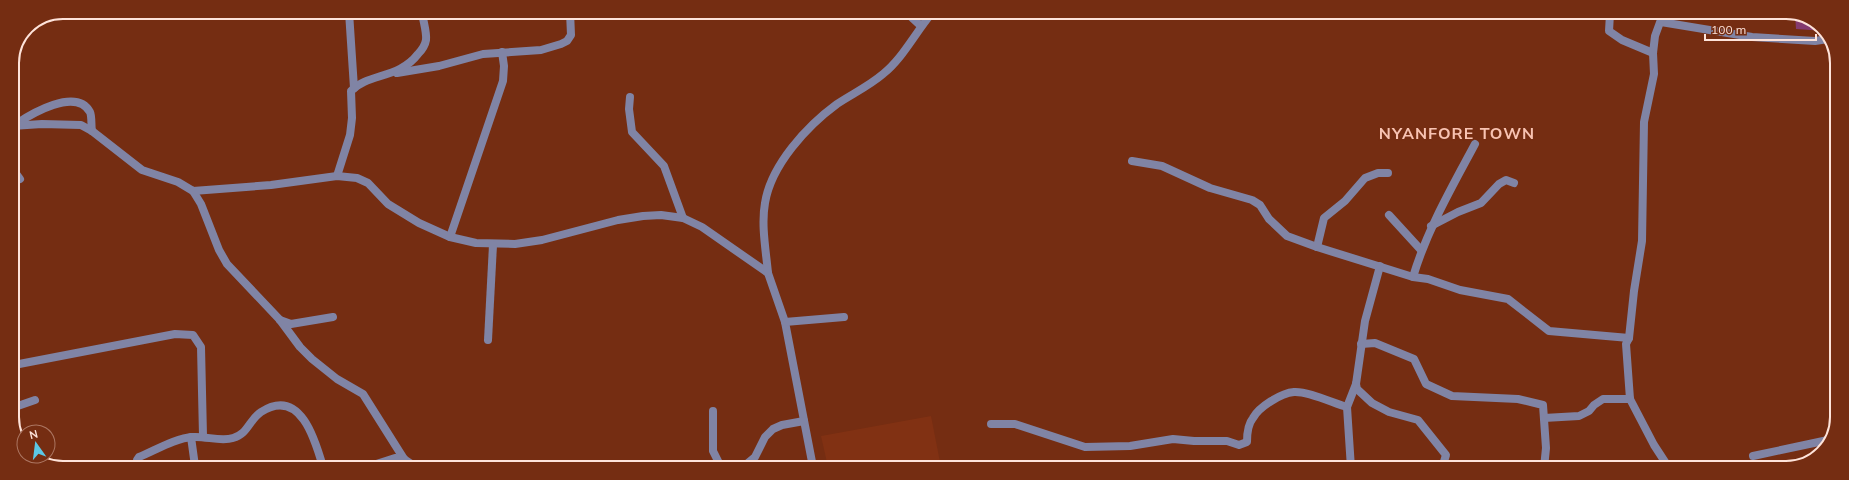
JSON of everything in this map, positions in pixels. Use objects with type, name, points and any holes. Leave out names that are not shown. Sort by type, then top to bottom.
[{"type":"street","points":[[349,19],[354,88]]},
{"type":"street","points":[[392,74],[412,61],[424,47],[426,40],[423,19]]},
{"type":"street","points":[[337,176],[350,135],[352,118],[351,91],[354,88],[370,80],[392,74],[440,66],[483,54],[541,50],[561,44],[567,41],[571,35],[570,19]]},
{"type":"street","points":[[913,19],[921,26]]},
{"type":"street","points":[[812,461],[785,322],[768,273],[765,203],[783,161],[794,144],[817,120],[842,101],[883,74],[906,49],[927,19]]},
{"type":"street","points":[[1610,19],[1609,31],[1622,40],[1653,53]]},
{"type":"street","points":[[1662,19],[1655,36],[1653,53],[1654,74],[1644,122],[1642,241],[1634,291],[1629,338],[1626,344],[1630,399],[1654,445],[1664,461]]},
{"type":"street","points":[[1667,19],[1752,37],[1815,41],[1823,40]]},
{"type":"street","points":[[450,237],[503,80],[504,66],[502,52]]},
{"type":"street","points":[[630,97],[629,109],[632,132],[664,166],[683,218]]},
{"type":"street","points":[[19,122],[49,106],[67,103],[83,104],[90,112],[92,131]]},
{"type":"street","points":[[19,125],[70,124],[81,126],[92,131],[142,170],[178,182],[193,191],[201,204],[219,250],[227,264],[280,320],[300,347],[312,359],[337,379],[363,394],[404,459],[407,461]]},
{"type":"street","points":[[1413,277],[1421,250],[1431,226],[1475,144]]},
{"type":"street","points":[[1132,162],[1162,166],[1210,188],[1252,200],[1260,206],[1269,219],[1287,236],[1317,247],[1413,277],[1428,279],[1460,290],[1508,299],[1548,331],[1629,338]]},
{"type":"street","points":[[1317,247],[1324,218],[1345,201],[1365,178],[1378,172],[1388,174]]},
{"type":"street","points":[[193,191],[271,185],[337,176],[357,178],[368,183],[388,204],[398,211],[450,237],[493,244],[515,244],[542,240],[618,220],[643,216],[683,218],[702,227],[768,273]]},
{"type":"street","points":[[1431,226],[1458,212],[1481,203],[1499,184],[1506,180],[1514,183]]},
{"type":"street","points":[[1389,215],[1421,250]]},
{"type":"street","points":[[488,340],[493,244]]},
{"type":"street","points":[[1351,461],[1347,407],[1356,384],[1361,344],[1380,266]]},
{"type":"street","points":[[280,320],[291,324],[333,317]]},
{"type":"street","points":[[785,322],[844,317]]},
{"type":"street","points":[[19,364],[175,334],[193,335],[201,348],[203,436]]},
{"type":"street","points":[[1361,344],[1375,343],[1414,359],[1426,384],[1452,396],[1518,399],[1543,405],[1546,448],[1545,461]]},
{"type":"street","points":[[1356,384],[1357,389],[1372,403],[1390,412],[1418,420],[1446,455],[1444,461]]},
{"type":"street","points":[[991,424],[1014,424],[1085,447],[1130,446],[1173,439],[1194,441],[1227,441],[1239,445],[1246,442],[1252,419],[1257,413],[1274,400],[1294,392],[1308,394],[1347,407]]},
{"type":"street","points":[[1544,418],[1579,416],[1589,411],[1594,405],[1603,399],[1630,399]]},
{"type":"street","points":[[19,406],[36,400]]},
{"type":"street","points":[[137,461],[139,457],[178,440],[203,436],[232,439],[243,434],[261,412],[284,405],[300,414],[306,422],[321,461]]},
{"type":"street","points":[[713,411],[714,451],[718,461]]},
{"type":"street","points":[[750,461],[755,457],[765,437],[773,429],[782,425],[804,421]]},
{"type":"street","points":[[191,437],[194,461]]},
{"type":"street","points":[[1753,456],[1822,441]]},
{"type":"street","points":[[386,461],[396,458],[404,459]]},
{"type":"shaded area","points":[[1795,20],[1808,25],[1815,30],[1796,29]]},
{"type":"shaded area","points":[[931,416],[940,461],[827,461],[821,436]]},
{"type":"district","name":"NYANFORE TOWN","points":[[1457,133]]}]
